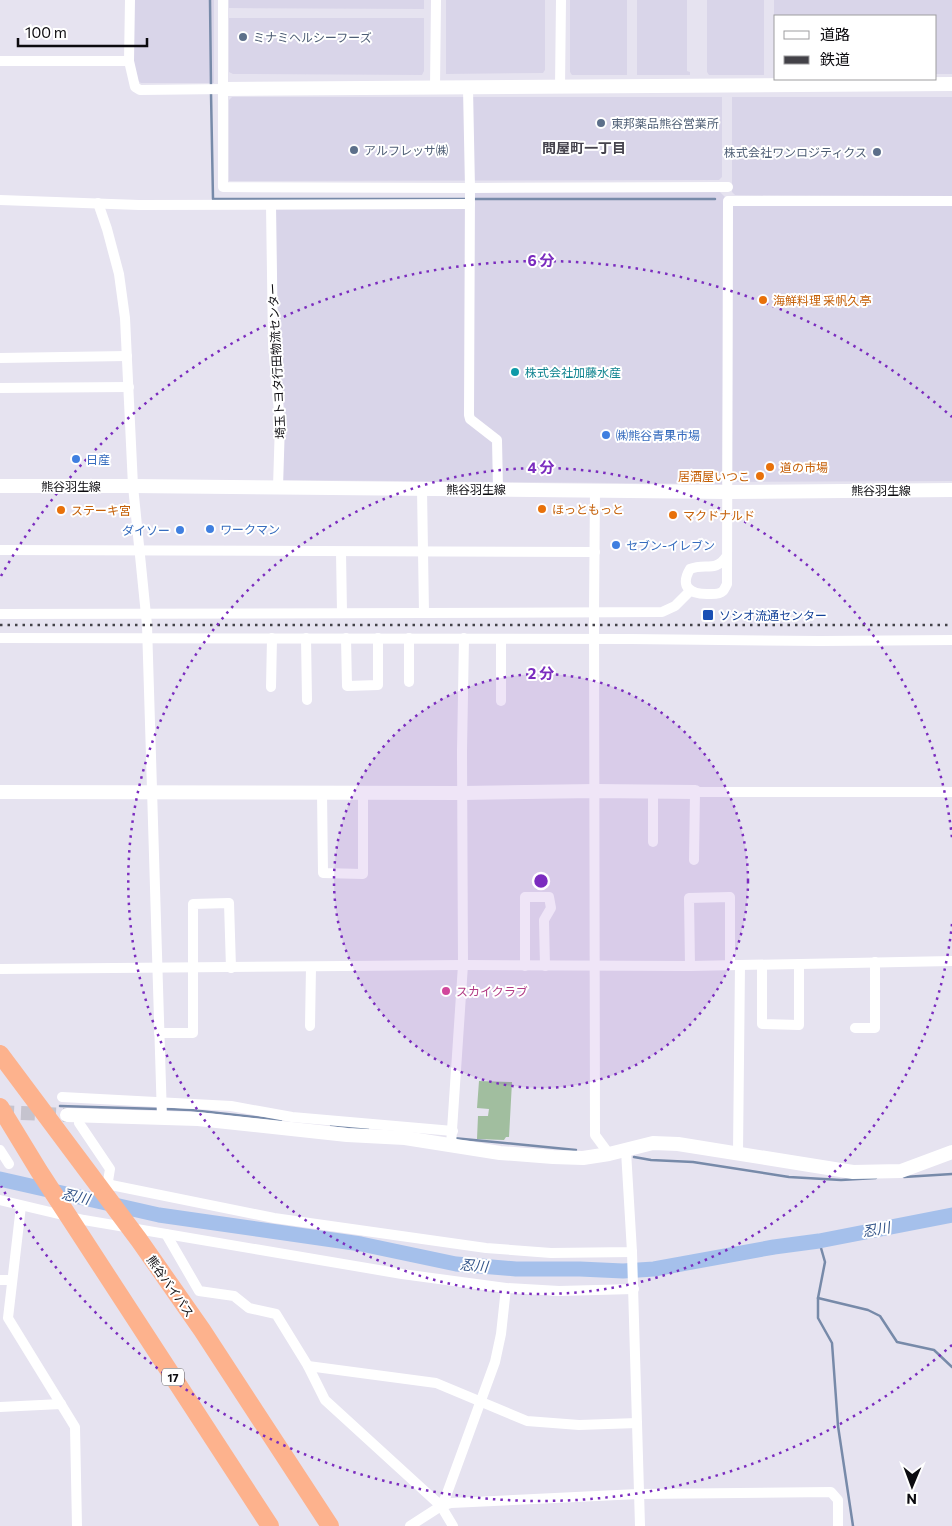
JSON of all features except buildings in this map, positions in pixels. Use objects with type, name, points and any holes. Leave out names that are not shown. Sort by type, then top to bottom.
[{"type":"highway","name":"熊谷バイパス","points":[[0,1054],[140,1240],[202,1330],[330,1526]]},
{"type":"highway","name":"17","points":[[0,1107],[38,1171],[270,1526]]},
{"type":"street","points":[[130,0],[129,60],[135,87],[140,90],[952,84]]},
{"type":"street","points":[[223,0],[223,186],[470,188],[728,187]]},
{"type":"street","points":[[435,88],[436,0]]},
{"type":"street","points":[[560,87],[561,0]]},
{"type":"street","points":[[0,61],[129,60]]},
{"type":"street","points":[[468,88],[470,188],[469,415],[470,419],[497,440],[498,490]]},
{"type":"street","points":[[0,200],[139,205],[470,204]]},
{"type":"street","points":[[726,557],[722,564],[716,566],[697,566],[690,569],[686,576],[686,584],[690,591],[697,594],[717,594],[724,591],[727,584],[728,201],[952,201]]},
{"type":"street","points":[[98,203],[119,274],[125,318],[133,486],[148,638],[162,1110]]},
{"type":"street","name":"埼玉トヨタ行田物流センター","points":[[271,205],[273,344],[280,423],[278,488]]},
{"type":"street","points":[[0,358],[127,356]]},
{"type":"street","points":[[0,388],[129,387]]},
{"type":"street","name":"熊谷羽生線","points":[[0,486],[726,492],[952,490]]},
{"type":"street","points":[[422,489],[424,613]]},
{"type":"street","points":[[595,490],[595,1135],[609,1154]]},
{"type":"street","points":[[0,550],[595,552]]},
{"type":"street","points":[[341,552],[342,613]]},
{"type":"street","points":[[0,614],[662,612],[675,606],[690,591]]},
{"type":"street","points":[[0,638],[952,640]]},
{"type":"street","points":[[272,638],[272,687]]},
{"type":"street","points":[[306,638],[307,700]]},
{"type":"street","points":[[346,638],[347,686],[378,685],[378,638]]},
{"type":"street","points":[[409,638],[409,682]]},
{"type":"street","points":[[452,1138],[463,965],[462,793],[464,638]]},
{"type":"street","points":[[501,639],[501,701]]},
{"type":"street","points":[[653,791],[653,842]]},
{"type":"street","points":[[0,792],[952,792]]},
{"type":"street","points":[[694,860],[695,792]]},
{"type":"street","points":[[322,793],[323,873],[363,874],[363,793]]},
{"type":"street","points":[[525,966],[525,897],[550,896],[551,908],[544,920],[545,966]]},
{"type":"street","points":[[690,966],[689,898],[730,897],[735,965],[738,1153]]},
{"type":"street","points":[[159,1033],[193,1033],[193,904],[229,903],[231,968]]},
{"type":"street","points":[[0,969],[463,965],[690,966],[952,961]]},
{"type":"street","points":[[855,1028],[875,1028],[875,962]]},
{"type":"street","points":[[762,965],[762,1024],[799,1024],[799,964]]},
{"type":"street","points":[[310,1026],[311,967]]},
{"type":"street","points":[[62,1097],[162,1110],[198,1118],[347,1135],[452,1138],[500,1153],[553,1157],[583,1158],[626,1151],[653,1143],[678,1144],[853,1172],[873,1172],[901,1171],[952,1152]]},
{"type":"street","points":[[74,1116],[162,1110]]},
{"type":"street","points":[[74,1116],[110,1169],[108,1181],[111,1185],[274,1218],[486,1248],[551,1253],[632,1252]]},
{"type":"street","points":[[0,1150],[9,1164]]},
{"type":"street","points":[[626,1151],[634,1289],[640,1526]]},
{"type":"street","points":[[0,1200],[84,1220],[402,1274],[506,1288],[559,1290],[634,1289]]},
{"type":"street","points":[[21,1206],[8,1318],[75,1427],[76,1526]]},
{"type":"street","points":[[166,1234],[199,1291],[234,1296],[250,1308],[276,1314],[308,1366],[326,1400],[441,1506],[453,1526]]},
{"type":"street","points":[[0,1280],[11,1280]]},
{"type":"street","points":[[441,1506],[495,1362],[501,1334],[506,1288]]},
{"type":"street","points":[[308,1366],[436,1382],[527,1421],[579,1425],[638,1423]]},
{"type":"street","points":[[0,1406],[61,1404]]},
{"type":"street","points":[[410,1526],[441,1506],[461,1503],[638,1494],[831,1492],[838,1500],[838,1526]]},
{"type":"shaded area","points":[[134,0],[214,0],[214,83],[141,83],[136,79],[134,73]]},
{"type":"shaded area","points":[[229,0],[424,0],[424,9],[229,8]]},
{"type":"shaded area","points":[[446,0],[545,0],[545,70],[543,73],[446,74]]},
{"type":"shaded area","points":[[570,0],[627,0],[627,75],[572,75],[570,72]]},
{"type":"shaded area","points":[[637,0],[687,0],[687,71],[690,72],[690,75],[637,75]]},
{"type":"shaded area","points":[[707,0],[764,0],[764,75],[709,75],[707,72]]},
{"type":"shaded area","points":[[774,0],[952,0],[952,74],[937,74],[937,15],[774,15]]},
{"type":"shaded area","points":[[229,18],[424,18],[424,71],[422,75],[233,74],[229,72]]},
{"type":"shaded area","points":[[232,97],[722,97],[722,177],[719,180],[229,181],[229,100]]},
{"type":"shaded area","points":[[732,97],[952,97],[952,196],[735,195],[732,192]]},
{"type":"shaded area","points":[[472,190],[718,190],[725,197],[722,484],[282,480],[284,419],[278,340],[275,207],[471,206]]},
{"type":"shaded area","points":[[733,204],[952,205],[952,481],[732,482]]},
{"type":"green space","points":[[479,1081],[512,1082],[509,1137],[506,1137],[504,1140],[477,1139],[478,1116],[488,1116],[489,1109],[477,1108]]},
{"type":"waterway","points":[[210,0],[211,87]]},
{"type":"waterway","points":[[211,93],[213,199],[466,199]]},
{"type":"waterway","points":[[472,199],[715,199]]},
{"type":"waterway","points":[[60,1106],[159,1109]]},
{"type":"waterway","points":[[165,1109],[281,1120]]},
{"type":"waterway","points":[[331,1125],[368,1129]]},
{"type":"waterway","points":[[453,1138],[576,1150]]},
{"type":"waterway","points":[[634,1157],[651,1160],[693,1162],[789,1177],[841,1180],[876,1178]]},
{"type":"waterway","points":[[904,1177],[952,1174]]},
{"type":"waterway","name":"忍川","points":[[0,1179],[159,1215],[361,1244],[456,1264],[516,1269],[623,1271],[654,1269],[774,1247],[819,1241],[952,1215]]},
{"type":"waterway","points":[[819,1241],[825,1262],[818,1298],[818,1318],[832,1343],[838,1426],[853,1526]]},
{"type":"waterway","points":[[818,1298],[868,1310],[880,1316],[897,1342],[934,1350],[952,1367]]},
{"type":"tunnel","points":[[0,1112],[67,1115]]},
{"type":"railway","points":[[0,625],[952,625]]},
{"type":"place","name":"ミナミヘルシーフーズ","points":[[243,37]]},
{"type":"place","name":"東邦薬品熊谷営業所","points":[[601,123]]},
{"type":"place","name":"アルフレッサ㈱","points":[[354,150]]},
{"type":"place","name":"株式会社ワンロジティクス","points":[[877,152]]},
{"type":"place","name":"海鮮料理 采帆久亭","points":[[763,300]]},
{"type":"place","name":"株式会社加藤水産","points":[[515,372]]},
{"type":"place","name":"㈱熊谷青果市場","points":[[606,435]]},
{"type":"place","name":"日産","points":[[76,459]]},
{"type":"place","name":"道の市場","points":[[770,467]]},
{"type":"place","name":"居酒屋いつこ","points":[[760,476]]},
{"type":"place","name":"ほっともっと","points":[[542,509]]},
{"type":"place","name":"ステーキ宮","points":[[61,510]]},
{"type":"place","name":"マクドナルド","points":[[673,515]]},
{"type":"place","name":"ワークマン","points":[[210,529]]},
{"type":"place","name":"ダイソー","points":[[180,530]]},
{"type":"place","name":"セブン-イレブン","points":[[616,545]]},
{"type":"place","name":"ソシオ流通センター","points":[[708,615]]},
{"type":"place","name":"スカイクラブ","points":[[446,991]]},
{"type":"district","name":"問屋町一丁目","points":[[584,147]]}]
